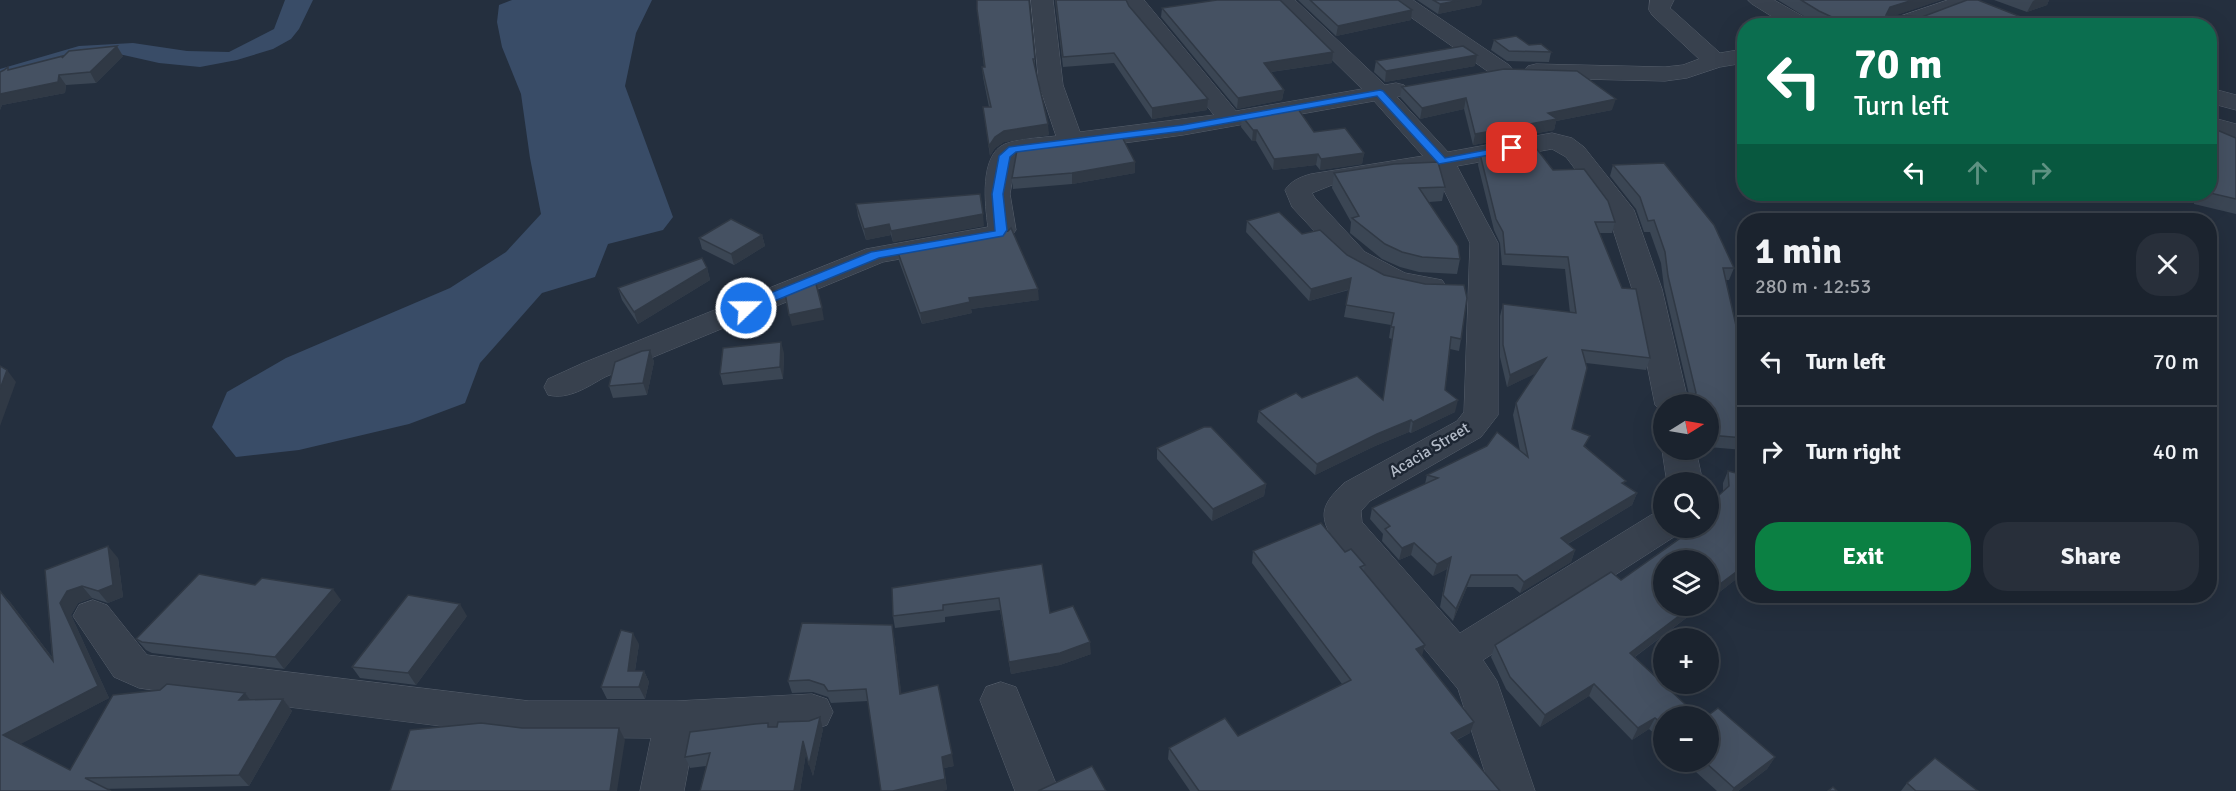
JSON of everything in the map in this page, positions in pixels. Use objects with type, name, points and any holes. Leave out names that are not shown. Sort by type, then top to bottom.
[{"type":"street","points":[[1042,0],[1051,85],[1071,141]]},
{"type":"street","points":[[1133,0],[1230,119]]},
{"type":"street","name":"Acacia Street","points":[[1283,0],[1380,93],[1442,161],[1484,243],[1485,284],[1480,415],[1469,429],[1357,492],[1342,507],[1344,526],[1476,681],[1513,791]]},
{"type":"street","points":[[1399,0],[1501,70]]},
{"type":"street","points":[[1663,0],[1659,3],[1660,10],[1715,61]]},
{"type":"street","points":[[1759,0],[1789,18]]},
{"type":"street","points":[[1920,18],[1974,2]]},
{"type":"street","points":[[1468,76],[1501,70],[1665,74],[1687,71],[1715,61],[1737,57]]},
{"type":"street","points":[[560,387],[594,370],[876,255],[998,234],[1002,230],[997,194],[1004,156],[1013,150],[1183,128],[1413,87]]},
{"type":"street","points":[[2217,97],[2236,103]]},
{"type":"street","points":[[2217,126],[2236,132]]},
{"type":"street","points":[[1485,284],[1444,288],[1397,281],[1355,258],[1302,201],[1298,190],[1311,182],[1332,177],[1442,161],[1552,141],[1563,143],[1575,152],[1620,210],[1647,289],[1670,394]]},
{"type":"street","points":[[1455,657],[1653,532]]},
{"type":"street","points":[[93,616],[129,665],[139,671],[529,719],[676,720],[812,712]]},
{"type":"street","points":[[1000,700],[1036,791]]},
{"type":"street","points":[[662,791],[676,720]]},
{"type":"water","points":[[285,0],[313,0],[299,29],[291,39],[273,49],[237,60],[200,67],[159,63],[119,54],[0,81],[0,69],[79,46],[133,43],[187,51],[229,52],[274,29]]},
{"type":"water","points":[[512,0],[652,0],[636,33],[625,86],[673,217],[663,230],[608,244],[595,277],[542,293],[480,363],[465,403],[409,424],[299,450],[236,457],[212,427],[227,392],[286,358],[450,288],[506,252],[541,214],[521,94],[502,47],[497,22],[499,5]]},
{"type":"building","points":[[977,0],[1029,0],[1035,59],[1033,59],[1048,124],[1004,131],[995,137],[989,146],[983,107],[991,107],[982,67],[985,67]]},
{"type":"building","points":[[1056,0],[1126,0],[1208,99],[1152,108],[1114,53],[1063,57]]},
{"type":"building","points":[[1217,0],[1280,0],[1333,52],[1264,63],[1284,90],[1238,98],[1162,8]]},
{"type":"building","points":[[1310,0],[1398,0],[1412,10],[1338,26]]},
{"type":"building","points":[[1433,0],[1461,0],[1440,4]]},
{"type":"building","points":[[1801,0],[1913,0],[1890,7],[1886,15],[1922,17],[1967,0],[1978,0],[2021,17],[2042,17],[1834,18]]},
{"type":"building","points":[[1516,36],[1529,45],[1541,44],[1551,52],[1509,51],[1494,40]]},
{"type":"building","points":[[117,46],[90,72],[59,75],[58,82],[0,94],[0,72],[8,67],[8,70],[63,56],[62,58],[69,51]]},
{"type":"building","points":[[1463,46],[1477,55],[1386,71],[1376,61]]},
{"type":"building","points":[[1504,69],[1577,71],[1616,99],[1548,113],[1557,119],[1475,134],[1466,98],[1422,108],[1402,87]]},
{"type":"building","points":[[1296,106],[1314,132],[1345,128],[1364,153],[1321,159],[1318,154],[1274,159],[1257,130],[1253,130],[1242,116]]},
{"type":"building","points":[[2217,130],[2236,138],[2236,199],[2217,195]]},
{"type":"building","points":[[1121,135],[1135,162],[1072,173],[1012,178],[1017,150],[1020,148]]},
{"type":"building","points":[[1533,144],[1553,170],[1584,169],[1608,201],[1615,222],[1595,222],[1622,288],[1636,289],[1650,358],[1582,350],[1587,368],[1572,429],[1590,436],[1584,446],[1626,481],[1622,483],[1637,493],[1561,538],[1575,550],[1524,582],[1517,575],[1471,575],[1456,609],[1443,595],[1451,557],[1437,564],[1414,543],[1402,548],[1385,529],[1390,526],[1372,508],[1438,478],[1427,475],[1487,446],[1497,432],[1528,457],[1516,403],[1546,358],[1510,375],[1503,345],[1503,304],[1576,313],[1568,257],[1505,254],[1503,232],[1496,219],[1480,154]]},
{"type":"building","points":[[1438,162],[1445,187],[1419,188],[1458,246],[1460,259],[1422,257],[1402,252],[1385,244],[1352,218],[1359,216],[1334,173],[1394,164]]},
{"type":"building","points":[[1664,163],[1714,225],[1734,268],[1723,268],[1737,330],[1737,437],[1719,436],[1719,394],[1695,394],[1668,276],[1665,252],[1654,220],[1648,221],[1640,197],[1613,165]]},
{"type":"building","points":[[980,194],[983,214],[891,231],[889,224],[864,229],[856,204]]},
{"type":"building","points":[[1279,212],[1302,234],[1320,230],[1347,255],[1384,275],[1425,284],[1464,285],[1467,298],[1461,339],[1451,337],[1445,390],[1458,400],[1413,422],[1411,420],[1377,434],[1317,464],[1259,411],[1296,393],[1302,398],[1357,376],[1383,400],[1394,327],[1391,327],[1394,313],[1346,305],[1351,278],[1311,289],[1247,221]]},
{"type":"building","points":[[731,219],[762,235],[731,254],[699,238]]},
{"type":"building","points":[[1011,228],[1038,289],[969,298],[970,302],[920,313],[897,250],[1008,231]]},
{"type":"building","points":[[702,258],[707,268],[634,312],[618,288]]},
{"type":"building","points":[[815,280],[822,308],[789,315],[785,293]]},
{"type":"building","points":[[781,342],[780,367],[720,374],[723,348]]},
{"type":"building","points":[[650,350],[643,383],[609,386],[615,362]]},
{"type":"building","points":[[0,366],[7,370],[0,389]]},
{"type":"building","points":[[1204,427],[1211,427],[1266,484],[1213,509],[1157,448]]},
{"type":"building","points":[[1728,471],[1737,473],[1737,571],[1719,585],[1719,550],[1664,550],[1680,538],[1719,538],[1719,495],[1729,486]]},
{"type":"building","points":[[1321,523],[1345,552],[1351,549],[1365,565],[1360,567],[1425,645],[1416,649],[1474,722],[1451,733],[1500,791],[1199,791],[1169,748],[1225,718],[1238,736],[1351,680],[1253,551]]},
{"type":"building","points":[[108,546],[113,585],[98,591],[82,586],[67,591],[60,603],[98,686],[3,735],[70,770],[113,695],[160,690],[167,684],[245,693],[239,700],[283,699],[239,775],[85,778],[111,791],[0,791],[0,591],[53,661],[45,570]]},
{"type":"building","points":[[1653,557],[1653,616],[1679,616],[1663,628],[1653,628],[1653,636],[1630,653],[1653,674],[1653,694],[1674,694],[1687,706],[1653,706],[1653,719],[1638,728],[1594,684],[1545,715],[1510,677],[1495,645],[1611,572],[1621,580]]},
{"type":"building","points":[[1042,564],[1050,613],[1073,606],[1090,642],[1060,653],[1009,662],[999,598],[943,605],[943,610],[893,616],[892,588]]},
{"type":"building","points":[[199,574],[255,585],[262,578],[333,589],[275,657],[142,642],[136,639]]},
{"type":"building","points":[[408,595],[460,604],[408,673],[352,667]]},
{"type":"building","points":[[802,623],[892,625],[900,694],[938,685],[952,754],[942,757],[945,779],[893,791],[881,791],[866,689],[828,691],[824,685],[809,680],[788,681]]},
{"type":"building","points":[[621,630],[633,633],[628,671],[644,671],[639,687],[601,687]]},
{"type":"building","points":[[1719,709],[1775,757],[1734,788],[1716,772],[1719,772]]},
{"type":"building","points":[[820,717],[809,765],[803,741],[794,791],[700,791],[710,753],[685,757],[690,732],[768,723],[768,727],[777,727],[778,722],[809,721]]},
{"type":"building","points":[[481,723],[522,728],[619,728],[610,791],[390,791],[410,730]]},
{"type":"building","points":[[1935,758],[1978,791],[1916,791],[1907,783]]},
{"type":"building","points":[[1092,766],[1106,791],[1038,791]]},
{"type":"route","points":[[746,308],[876,255],[998,234],[1002,230],[997,194],[1004,156],[1013,150],[1183,128],[1380,93],[1442,161],[1512,148]]}]
